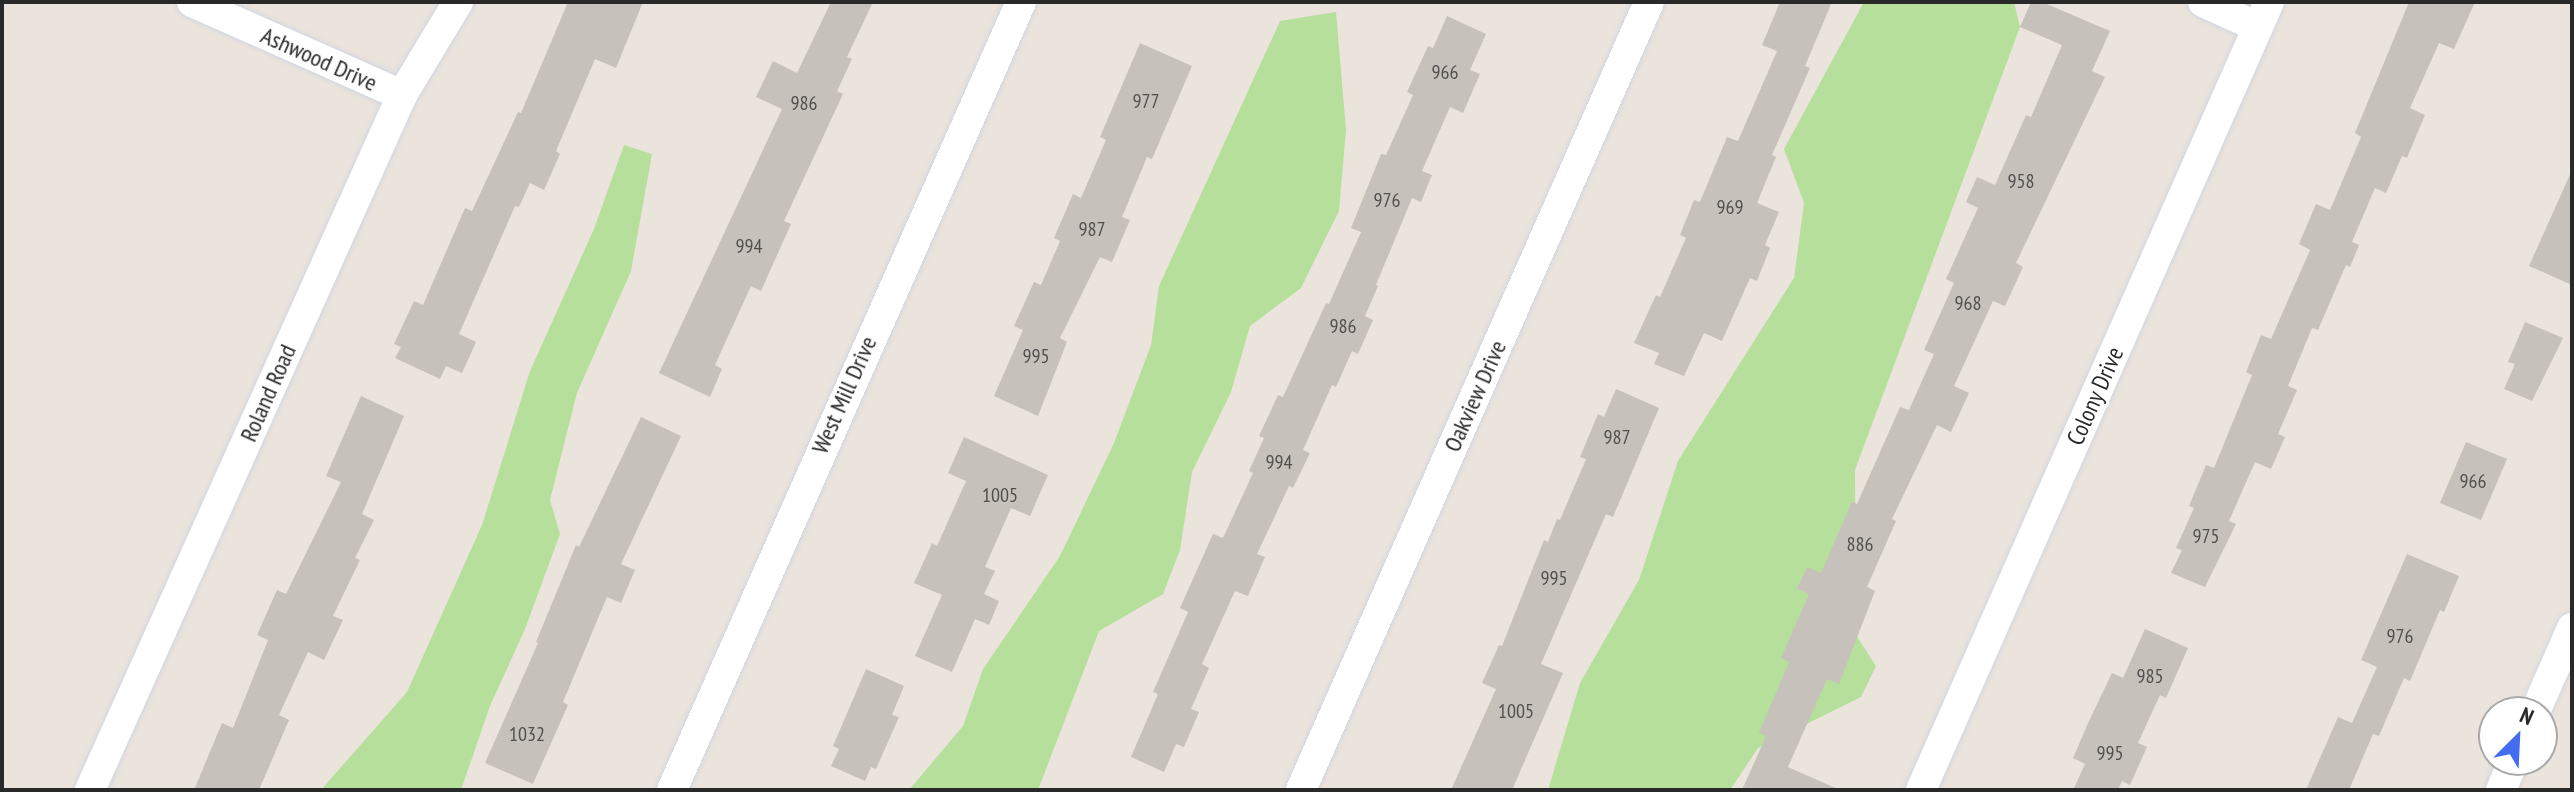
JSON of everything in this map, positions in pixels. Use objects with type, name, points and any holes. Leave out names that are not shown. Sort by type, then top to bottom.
[{"type":"street","name":"Ashwood Drive","points":[[192,2],[402,95]]},
{"type":"street","name":"Roland Road","points":[[90,790],[402,95],[458,2]]},
{"type":"street","name":"West Mill Drive","points":[[672,790],[829,427],[1021,2]]},
{"type":"street","name":"Oakview Drive","points":[[1301,790],[1649,2]]},
{"type":"street","points":[[2203,2],[2264,14]]},
{"type":"street","name":"Colony Drive","points":[[1921,790],[2264,14]]},
{"type":"street","points":[[2542,696],[2572,628]]},
{"type":"green space","points":[[1864,2],[2014,2],[2020,27],[1855,470],[1856,635],[1876,666],[1861,697],[1758,748],[1730,790],[1548,790],[1580,683],[1639,580],[1678,461],[1794,278],[1804,203],[1784,149]]},
{"type":"green space","points":[[1336,12],[1346,130],[1339,211],[1301,288],[1250,326],[1231,392],[1192,472],[1180,550],[1163,594],[1099,631],[1038,790],[909,790],[963,726],[983,669],[1060,556],[1114,443],[1151,345],[1159,286],[1280,21]]},
{"type":"green space","points":[[624,145],[652,154],[631,271],[577,393],[550,500],[560,534],[525,629],[490,706],[461,790],[321,790],[407,692],[482,525],[530,371],[594,229]]},
{"type":"building","points":[[568,2],[643,2],[616,68],[595,59],[556,151],[560,154],[544,190],[530,183],[519,207],[515,206],[459,334],[476,342],[462,373],[446,366],[440,379],[395,358],[401,347],[394,344],[414,301],[423,305],[465,208],[472,211],[518,112],[521,113]]},
{"type":"building","points":[[831,2],[873,2],[847,57],[852,59],[837,91],[843,94],[784,221],[791,224],[761,291],[751,286],[715,365],[722,369],[710,397],[659,373],[782,109],[756,97],[773,61],[797,73]]},
{"type":"building","points":[[1780,2],[1832,2],[1805,66],[1810,68],[1772,155],[1776,157],[1757,203],[1779,212],[1765,245],[1770,248],[1757,281],[1750,278],[1722,341],[1704,333],[1684,376],[1654,364],[1659,353],[1634,343],[1656,295],[1660,297],[1686,238],[1680,235],[1694,200],[1700,202],[1727,137],[1738,141],[1777,51],[1762,45]]},
{"type":"building","points":[[2031,2],[2042,2],[2110,31],[2092,71],[2105,77],[2016,263],[2023,267],[2005,306],[1993,301],[1954,386],[1969,393],[1951,432],[1937,425],[1892,519],[1896,521],[1867,587],[1875,591],[1839,684],[1827,679],[1788,767],[1840,790],[1742,790],[1766,736],[1759,733],[1789,662],[1781,658],[1809,594],[1797,589],[1807,567],[1821,573],[1852,502],[1857,504],[1900,407],[1909,410],[1934,354],[1924,350],[1954,283],[1946,279],[1978,208],[1966,202],[1977,177],[1995,185],[2026,115],[2031,117],[2062,45],[2020,27]]},
{"type":"building","points":[[2409,2],[2475,2],[2454,49],[2439,43],[2410,108],[2425,115],[2407,158],[2402,156],[2386,193],[2375,188],[2352,242],[2359,245],[2350,267],[2346,265],[2318,330],[2312,328],[2288,386],[2297,390],[2278,434],[2285,437],[2271,469],[2255,462],[2229,521],[2236,524],[2205,587],[2171,573],[2182,550],[2176,548],[2194,508],[2189,506],[2206,465],[2214,468],[2252,375],[2246,372],[2261,335],[2271,339],[2310,250],[2299,244],[2316,204],[2330,210],[2361,137],[2355,133]]},
{"type":"building","points":[[1447,16],[1486,34],[1470,70],[1480,74],[1463,113],[1450,107],[1422,171],[1432,175],[1421,202],[1412,198],[1376,285],[1365,316],[1373,320],[1358,354],[1352,351],[1336,387],[1332,385],[1303,450],[1310,453],[1293,488],[1289,486],[1257,554],[1265,557],[1248,596],[1235,591],[1202,664],[1209,668],[1191,709],[1199,712],[1184,747],[1176,744],[1164,772],[1131,757],[1158,694],[1153,692],[1188,612],[1180,608],[1213,534],[1223,538],[1253,473],[1249,471],[1264,438],[1259,436],[1278,395],[1283,397],[1326,303],[1329,304],[1361,232],[1351,228],[1381,154],[1386,155],[1413,95],[1407,92],[1428,46],[1433,48]]},
{"type":"building","points":[[1140,43],[1192,66],[1152,159],[1147,157],[1122,217],[1130,220],[1112,262],[1100,257],[1060,338],[1067,342],[1038,416],[994,396],[1023,330],[1014,326],[1034,282],[1041,285],[1060,241],[1054,238],[1073,194],[1081,198],[1106,140],[1100,137]]},
{"type":"building","points":[[2572,170],[2572,285],[2529,266]]},
{"type":"building","points":[[2525,322],[2563,338],[2532,401],[2504,389],[2515,364],[2508,362]]},
{"type":"building","points":[[1616,389],[1659,408],[1613,517],[1606,514],[1541,664],[1563,673],[1512,790],[1451,790],[1496,689],[1482,683],[1499,645],[1502,646],[1544,540],[1548,542],[1557,519],[1560,520],[1586,459],[1580,457],[1598,414],[1604,417]]},
{"type":"building","points":[[361,396],[404,416],[362,514],[374,520],[355,558],[360,560],[333,616],[343,620],[324,660],[308,652],[279,715],[289,720],[259,790],[194,790],[222,723],[233,728],[268,640],[257,635],[277,590],[286,594],[341,482],[326,476]]},
{"type":"building","points":[[641,417],[681,436],[621,564],[635,570],[621,603],[607,597],[563,702],[568,705],[533,784],[485,763],[538,643],[576,545],[579,547]]},
{"type":"building","points":[[964,437],[1048,475],[1030,516],[1011,508],[985,567],[995,571],[984,594],[999,601],[989,625],[975,619],[952,672],[915,656],[942,595],[914,583],[932,543],[937,546],[966,481],[948,473]]},
{"type":"building","points":[[2466,442],[2507,459],[2481,520],[2440,503]]},
{"type":"building","points":[[2407,554],[2459,576],[2444,612],[2440,610],[2410,681],[2404,678],[2379,736],[2373,734],[2349,790],[2306,790],[2338,717],[2352,723],[2377,667],[2361,660]]},
{"type":"building","points":[[2145,629],[2188,648],[2166,698],[2160,695],[2138,743],[2147,747],[2130,785],[2122,781],[2118,790],[2073,790],[2085,764],[2073,758],[2089,721],[2112,673],[2123,678]]},
{"type":"building","points":[[866,669],[904,686],[892,715],[899,717],[876,769],[871,767],[865,781],[831,766],[839,749],[833,746]]}]
